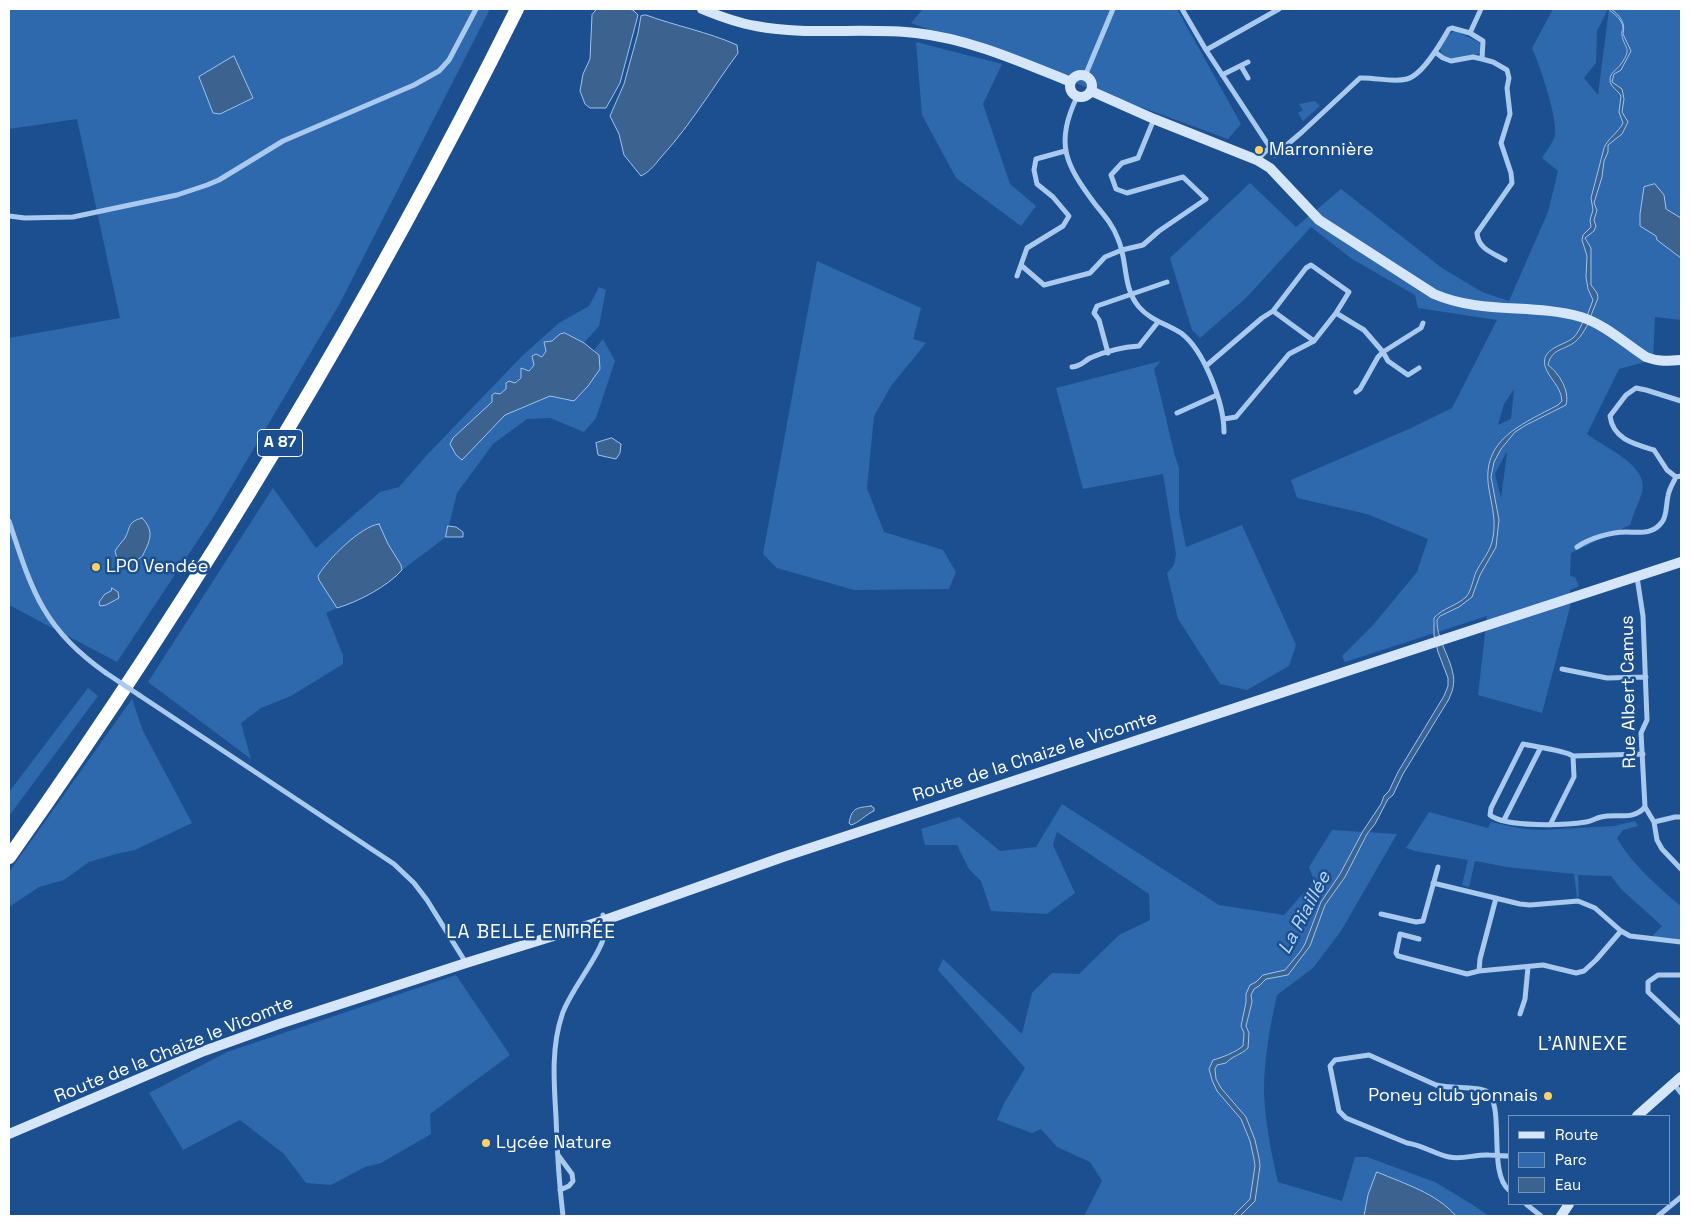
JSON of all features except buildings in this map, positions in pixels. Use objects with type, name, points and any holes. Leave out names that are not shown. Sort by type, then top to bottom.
[{"type":"highway","name":"A 87","points":[[9,841],[138,652],[278,430],[403,209],[507,9]]},
{"type":"highway","name":"A 87","points":[[9,857],[146,658],[227,531],[295,419],[411,214],[517,9]]},
{"type":"main road","points":[[702,9],[741,23],[772,28],[893,31],[941,36],[1015,59],[1071,82]]},
{"type":"main road","points":[[1084,76],[1091,82],[1091,90],[1087,96],[1077,97],[1072,92],[1071,82],[1077,77],[1084,76]]},
{"type":"main road","points":[[1091,90],[1154,119],[1258,160],[1270,168],[1319,220],[1434,294],[1450,301],[1490,308],[1538,311],[1582,318],[1653,360],[1664,362],[1681,360]]},
{"type":"main road","name":"Route de la Chaize le Vicomte","points":[[9,1134],[227,1042],[604,918],[646,901],[686,891],[1434,642],[1681,562]]},
{"type":"main road","points":[[1638,1115],[1679,1086]]},
{"type":"main road","points":[[1561,1216],[1568,1205]]},
{"type":"street","points":[[9,216],[26,218],[73,217],[177,195],[218,180],[283,141],[414,86],[439,72],[449,60],[476,9]]},
{"type":"street","points":[[1084,76],[1113,9]]},
{"type":"street","points":[[1182,9],[1206,50],[1275,155],[1357,80],[1366,78],[1408,79],[1417,73],[1435,52],[1449,29],[1452,28],[1470,33],[1483,41],[1482,59]]},
{"type":"street","points":[[1206,50],[1279,9]]},
{"type":"street","points":[[1470,33],[1481,9]]},
{"type":"street","points":[[1435,52],[1450,61],[1473,57],[1482,59],[1505,68],[1508,74],[1507,88],[1510,119],[1500,143],[1512,178],[1509,187],[1477,233],[1477,240],[1482,247],[1505,260]]},
{"type":"street","points":[[1222,75],[1248,62]]},
{"type":"street","points":[[1241,66],[1248,78]]},
{"type":"street","points":[[1077,97],[1067,120],[1064,137],[1065,151],[1075,175],[1111,224],[1122,250],[1130,294],[1138,306],[1147,315],[1189,339],[1199,351],[1217,395],[1224,419],[1224,432]]},
{"type":"street","points":[[1022,266],[1044,285],[1090,273],[1106,257],[1122,250],[1144,245],[1159,231],[1206,199],[1183,177],[1127,193],[1116,189],[1112,175],[1122,163],[1138,158],[1154,119]]},
{"type":"street","points":[[1258,160],[1270,147]]},
{"type":"street","points":[[1018,276],[1027,248],[1063,226],[1069,216],[1053,197],[1038,184],[1034,170],[1036,159],[1065,151]]},
{"type":"street","points":[[1206,366],[1262,318],[1273,311],[1306,268],[1311,266],[1349,292],[1314,341],[1290,354],[1236,417],[1224,419]]},
{"type":"street","points":[[1108,353],[1099,320],[1094,313],[1097,306],[1166,282]]},
{"type":"street","points":[[1273,311],[1314,341]]},
{"type":"street","points":[[1336,312],[1364,330],[1383,352],[1388,361],[1408,375],[1419,368]]},
{"type":"street","points":[[1072,367],[1080,366],[1089,359],[1129,346],[1139,346],[1158,322]]},
{"type":"street","points":[[1356,392],[1360,389],[1378,357],[1421,328],[1423,323]]},
{"type":"street","points":[[1577,547],[1585,542],[1605,536],[1625,532],[1644,533],[1654,530],[1663,522],[1668,494],[1678,477],[1667,470],[1654,450],[1631,444],[1617,432],[1611,425],[1610,416],[1626,394],[1636,388],[1681,401]]},
{"type":"street","points":[[1177,413],[1217,395]]},
{"type":"street","points":[[9,521],[31,586],[45,613],[70,645],[106,674],[394,864],[414,883],[427,900],[466,963]]},
{"type":"street","name":"Rue Albert Camus","points":[[1637,576],[1643,616],[1646,677],[1647,720],[1641,733],[1645,807]]},
{"type":"street","points":[[1562,669],[1607,678],[1646,677]]},
{"type":"street","points":[[1643,754],[1573,756],[1568,753],[1540,749],[1523,744],[1490,811],[1493,817],[1504,820],[1532,825],[1550,825],[1589,822],[1601,817],[1631,815],[1640,813],[1645,807],[1654,822],[1657,840],[1662,850],[1681,869]]},
{"type":"street","points":[[1504,820],[1540,749]]},
{"type":"street","points":[[1550,825],[1574,777],[1573,756]]},
{"type":"street","points":[[1654,822],[1675,817],[1681,818]]},
{"type":"street","points":[[1382,914],[1416,922],[1423,920],[1438,867]]},
{"type":"street","points":[[1433,883],[1530,905],[1578,901],[1595,908],[1621,931],[1630,936],[1681,942]]},
{"type":"street","points":[[1479,971],[1480,959],[1496,898]]},
{"type":"street","points":[[563,1216],[557,1154],[554,1047],[562,1014],[569,998],[603,939],[606,926],[604,918]]},
{"type":"street","points":[[1419,939],[1400,934],[1396,953],[1398,956],[1467,974],[1479,971],[1543,965],[1576,973],[1584,971],[1621,931]]},
{"type":"street","points":[[1520,1014],[1525,999],[1528,967]]},
{"type":"street","points":[[1681,975],[1658,975],[1648,982],[1647,987],[1648,992],[1681,1023]]},
{"type":"street","points":[[1508,1156],[1498,1157],[1490,1155],[1448,1157],[1416,1144],[1407,1143],[1346,1118],[1339,1111],[1330,1066],[1332,1062],[1369,1055],[1436,1085],[1483,1090],[1492,1098],[1498,1157],[1500,1176],[1508,1189]]},
{"type":"street","points":[[557,1154],[572,1174],[572,1181],[569,1186],[560,1190]]},
{"type":"street","points":[[1658,1216],[1681,1196]]},
{"type":"street","points":[[1527,1205],[1542,1216]]},
{"type":"green space","points":[[9,9],[490,9],[340,303],[214,516],[117,662],[9,605],[9,338],[120,318],[77,119],[9,129]]},
{"type":"green space","points":[[923,9],[1177,9],[1241,124],[1228,139],[911,23]]},
{"type":"green space","points":[[1553,9],[1608,9],[1597,31],[1596,63],[1584,78],[1598,95],[1609,9],[1681,9],[1681,320],[1655,317],[1653,360],[1619,369],[1587,434],[1632,465],[1642,482],[1642,492],[1630,525],[1571,553],[1570,576],[1575,577],[1579,586],[1570,590],[1570,607],[1542,713],[1478,695],[1487,616],[1345,662],[1342,656],[1374,624],[1417,572],[1428,539],[1367,514],[1297,498],[1291,480],[1409,429],[1452,408],[1497,320],[1418,308],[1415,295],[1352,259],[1311,227],[1246,298],[1200,338],[1192,330],[1170,258],[1250,183],[1296,227],[1341,189],[1442,268],[1482,292],[1509,301],[1548,212],[1558,171],[1542,158],[1553,140],[1555,126],[1547,91],[1532,48]],"holes":[[[1514,389],[1511,419],[1498,425],[1504,404]],[[1507,453],[1501,498],[1495,474]]]},
{"type":"green space","points":[[1455,31],[1479,42],[1481,47],[1480,53],[1455,58],[1444,56],[1440,48],[1449,34]]},
{"type":"green space","points":[[916,42],[1002,64],[983,104],[1010,184],[1036,206],[1021,226],[956,178],[922,115]]},
{"type":"green space","points":[[1315,101],[1320,106],[1303,121],[1298,113],[1303,110],[1299,104]]},
{"type":"green space","points":[[817,261],[921,308],[913,339],[926,343],[891,386],[874,416],[867,488],[884,532],[943,550],[956,572],[949,589],[854,590],[777,568],[763,554]]},
{"type":"green space","points":[[599,287],[606,290],[599,326],[584,343],[566,333],[534,365],[453,438],[450,444],[456,455],[504,415],[550,396],[566,400],[599,355],[594,350],[603,339],[615,361],[596,418],[584,432],[550,418],[527,419],[493,444],[457,493],[446,537],[402,570],[379,524],[319,580],[337,608],[326,613],[343,655],[343,664],[291,696],[261,708],[241,723],[251,759],[148,682],[273,488],[316,548],[380,492],[399,487],[522,356],[559,323],[589,306]]},
{"type":"green space","points":[[1161,361],[1154,369],[1179,468],[1179,512],[1186,547],[1242,525],[1296,645],[1289,666],[1247,690],[1220,684],[1178,619],[1167,573],[1174,565],[1176,554],[1163,474],[1083,489],[1056,388]]},
{"type":"green space","points":[[88,688],[98,696],[9,816],[9,792]]},
{"type":"green space","points":[[132,699],[143,731],[192,823],[135,850],[89,862],[64,880],[39,887],[9,907],[9,872]]},
{"type":"green space","points":[[1062,804],[1219,905],[1284,915],[1314,881],[1309,867],[1332,830],[1397,834],[1341,931],[1313,968],[1277,995],[1268,1043],[1264,1091],[1269,1137],[1278,1182],[1342,1201],[1355,1157],[1367,1157],[1435,1182],[1489,1216],[1084,1216],[1102,1181],[1090,1162],[1057,1147],[1041,1129],[1032,1133],[997,1120],[1003,1105],[1025,1068],[938,970],[943,959],[1022,1034],[1032,993],[1052,973],[1079,974],[1119,935],[1150,920],[1149,894],[1057,832],[1053,845],[1075,893],[1047,914],[991,911],[981,881],[969,869],[957,845],[925,845],[921,829],[959,817],[1000,851],[1036,847]]},
{"type":"green space","points":[[1429,812],[1488,828],[1491,822],[1523,829],[1542,830],[1614,826],[1635,821],[1638,826],[1623,830],[1617,838],[1637,866],[1681,906],[1681,940],[1654,937],[1653,935],[1662,926],[1621,889],[1611,876],[1578,875],[1579,896],[1577,898],[1574,874],[1507,867],[1475,861],[1469,887],[1462,885],[1468,860],[1406,848]]},
{"type":"green space","points":[[456,975],[510,1055],[430,1114],[431,1134],[381,1163],[365,1167],[331,1185],[306,1183],[284,1154],[240,1120],[183,1150],[149,1093],[227,1052]]},
{"type":"water","points":[[597,9],[628,9],[633,10],[638,15],[620,83],[606,108],[590,108],[585,104],[580,91],[583,74],[590,59],[592,15]]},
{"type":"water","points":[[1608,9],[1611,9],[1621,19],[1624,26],[1623,34],[1631,51],[1621,70],[1614,74],[1612,82],[1622,89],[1624,99],[1622,112],[1628,122],[1622,134],[1608,145],[1602,177],[1594,203],[1597,210],[1594,220],[1596,226],[1594,231],[1585,238],[1591,248],[1591,285],[1598,298],[1590,318],[1587,316],[1593,300],[1588,289],[1586,277],[1587,256],[1582,240],[1583,235],[1591,227],[1590,220],[1593,210],[1591,198],[1604,148],[1623,123],[1619,112],[1621,96],[1611,85],[1610,77],[1625,58],[1627,48],[1623,40],[1621,21]]},
{"type":"water","points":[[646,15],[726,40],[737,45],[738,53],[674,143],[648,172],[641,176],[624,155],[619,134],[610,116],[624,84],[641,16]]},
{"type":"water","points":[[234,56],[253,98],[220,114],[213,113],[199,77]]},
{"type":"water","points":[[1655,184],[1664,195],[1666,209],[1681,218],[1681,258],[1657,240],[1656,236],[1640,226],[1644,187]]},
{"type":"water","points":[[1583,322],[1588,324],[1580,337],[1572,344],[1554,353],[1549,360],[1548,365],[1556,373],[1565,388],[1566,405],[1515,432],[1501,449],[1494,462],[1491,477],[1499,520],[1496,547],[1480,575],[1472,597],[1459,607],[1440,616],[1437,620],[1440,637],[1454,679],[1453,690],[1449,699],[1403,774],[1393,795],[1388,799],[1375,824],[1367,834],[1345,877],[1325,905],[1310,946],[1288,975],[1266,979],[1254,989],[1251,995],[1252,1002],[1246,1026],[1249,1033],[1248,1048],[1226,1063],[1217,1065],[1215,1069],[1216,1079],[1221,1088],[1246,1117],[1255,1140],[1260,1166],[1255,1201],[1240,1216],[1233,1216],[1250,1199],[1255,1166],[1254,1159],[1250,1141],[1241,1119],[1217,1091],[1209,1069],[1213,1060],[1243,1046],[1244,1033],[1241,1026],[1246,994],[1250,985],[1263,975],[1285,970],[1300,952],[1305,944],[1321,902],[1340,874],[1363,831],[1389,791],[1398,772],[1444,696],[1448,686],[1448,678],[1434,635],[1434,618],[1468,595],[1476,572],[1491,546],[1494,515],[1488,472],[1491,457],[1507,435],[1562,401],[1559,391],[1545,366],[1546,355],[1549,351],[1575,336]]},
{"type":"water","points":[[565,333],[584,343],[599,355],[600,369],[588,386],[574,401],[550,396],[505,415],[462,460],[456,455],[450,444],[453,438],[492,402],[492,395],[495,393],[500,394],[506,389],[506,383],[509,381],[515,383],[521,378],[521,368],[529,371],[534,365],[532,356],[536,354],[542,357],[546,351],[544,342],[552,341],[560,334]]},
{"type":"water","points":[[612,438],[621,444],[620,453],[616,459],[598,455],[596,443]]},
{"type":"water","points":[[142,518],[149,528],[150,537],[142,557],[130,561],[117,558],[115,551],[125,538],[130,525]]},
{"type":"water","points":[[379,524],[402,570],[389,582],[372,593],[337,608],[318,576],[329,561],[354,537]]},
{"type":"water","points":[[448,526],[456,527],[463,532],[463,537],[446,537]]},
{"type":"water","points":[[112,588],[118,592],[119,598],[100,606],[99,602]]},
{"type":"water","points":[[871,806],[874,808],[874,811],[854,824],[851,825],[849,823],[856,809]]},
{"type":"water","points":[[1377,1172],[1430,1195],[1456,1216],[1364,1216],[1368,1195]]},
{"type":"place","name":"Marronnière","points":[[1259,150]]},
{"type":"place","name":"LPO Vendée","points":[[96,567]]},
{"type":"place","name":"Poney club yonnais","points":[[1548,1096]]},
{"type":"place","name":"Lycée Nature","points":[[486,1143]]},
{"type":"district","name":"LA BELLE ENTRÉE","points":[[531,933]]},
{"type":"district","name":"L'ANNEXE","points":[[1583,1045]]},
{"type":"water label","name":"La Riaillée","points":[[1305,913]]}]
